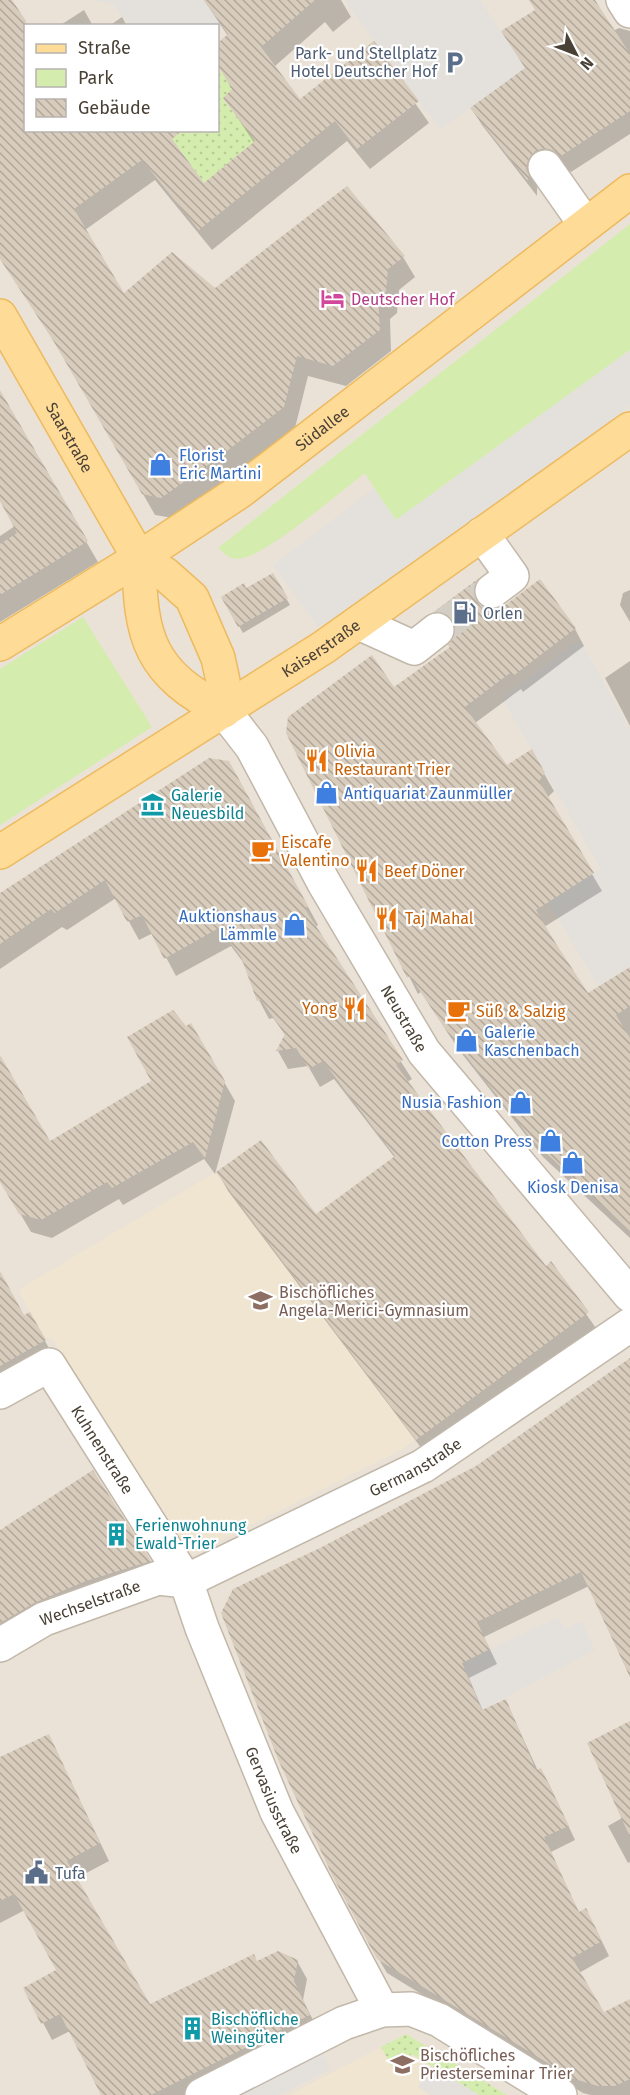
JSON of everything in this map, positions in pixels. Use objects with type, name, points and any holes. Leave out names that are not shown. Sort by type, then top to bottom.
[{"type":"main road","name":"Südallee","points":[[0,644],[140,558],[239,492],[630,191]]},
{"type":"main road","name":"Saarstraße","points":[[0,316],[140,558]]},
{"type":"main road","name":"Kaiserstraße","points":[[0,852],[170,742],[233,722],[359,623],[630,429]]},
{"type":"main road","points":[[140,558],[141,611],[152,648],[165,670],[182,686],[233,722]]},
{"type":"main road","points":[[140,558],[165,574],[192,598],[218,658],[233,722]]},
{"type":"street","points":[[623,0],[630,11]]},
{"type":"street","points":[[545,167],[585,224]]},
{"type":"street","points":[[482,534],[512,576],[492,591]]},
{"type":"street","points":[[359,623],[414,648],[437,630]]},
{"type":"street","name":"Neustraße","points":[[233,722],[324,883],[424,1052],[630,1295]]},
{"type":"street","name":"Germanstraße","points":[[186,1581],[423,1466],[630,1325]]},
{"type":"street","name":"Kuhnenstraße","points":[[0,1392],[49,1365],[186,1581]]},
{"type":"street","name":"Wechselstraße","points":[[0,1645],[44,1619],[158,1578],[186,1581]]},
{"type":"street","name":"Gervasiusstraße","points":[[186,1581],[202,1628],[273,1802],[382,2010]]},
{"type":"street","points":[[201,2095],[344,2023],[382,2010],[411,2010],[440,2020],[560,2095]]},
{"type":"shaded area","points":[[0,0],[630,0],[630,2095],[0,2095],[0,483],[40,458],[0,390]]},
{"type":"shaded area","points":[[90,0],[204,0],[221,25],[219,27],[219,24],[128,24],[113,4]]},
{"type":"shaded area","name":"Park- und Stellplatz Hotel Deutscher Hof","points":[[344,0],[480,0],[525,68],[440,130]]},
{"type":"shaded area","points":[[630,350],[630,406],[347,612],[318,627],[273,565],[374,488],[396,520]]},
{"type":"shaded area","points":[[580,640],[630,729],[630,967],[598,986],[548,902],[601,869],[502,699]]},
{"type":"shaded area","name":"Bischöfliches Angela-Merici-Gymnasium","points":[[382,1027],[404,1060],[396,1065],[546,1266],[422,1357],[460,1409],[401,1450],[185,1558],[53,1339],[45,1338],[18,1290],[216,1172],[261,1140],[316,1214],[395,1156],[329,1058]]},
{"type":"shaded area","points":[[558,1617],[564,1629],[582,1621],[595,1650],[482,1710],[462,1663]]},
{"type":"shaded area","name":"Bischöfliches Priesterseminar Trier","points":[[406,2034],[507,2095],[289,2095]]},
{"type":"shaded area","points":[[320,2048],[330,2069],[280,2095],[229,2095]]},
{"type":"shaded area","points":[[431,2066],[479,2095],[430,2095],[418,2087]]},
{"type":"green space","points":[[219,71],[233,88],[223,99],[242,124],[266,132],[204,183],[167,132],[219,132]]},
{"type":"green space","points":[[630,224],[630,350],[395,521],[365,473],[286,534],[255,554],[235,559],[218,548]]},
{"type":"green space","points":[[83,617],[152,727],[0,825],[0,669]]},
{"type":"green space","points":[[406,2034],[507,2095],[479,2095],[412,2054],[392,2067],[381,2047]]},
{"type":"building","points":[[0,0],[12,0],[26,21],[24,24],[24,132],[181,132],[172,139],[204,183],[255,141],[223,98],[232,89],[219,68],[219,42],[228,34],[204,0],[315,0],[261,47],[300,99],[374,41],[419,101],[357,149],[335,121],[199,230],[142,160],[74,209],[124,293],[172,252],[215,288],[347,186],[405,256],[388,269],[386,292],[378,297],[380,330],[333,366],[297,356],[284,407],[161,498],[142,494],[54,342],[0,259]]},
{"type":"building","points":[[529,0],[595,0],[630,54],[630,111],[561,156],[544,148],[535,151],[528,160],[526,169],[530,178],[527,180],[470,108],[525,68],[501,31],[535,10]]},
{"type":"building","points":[[0,390],[88,541],[0,595],[0,544],[17,533],[0,501]]},
{"type":"building","points":[[273,573],[288,598],[238,627],[221,597],[244,583],[246,588]]},
{"type":"building","points":[[479,578],[473,593],[477,602],[484,608],[494,610],[504,606],[540,579],[576,628],[513,676],[510,673],[465,707],[507,765],[532,749],[545,773],[539,781],[594,873],[536,910],[553,939],[588,993],[630,967],[630,1006],[616,1015],[630,1038],[630,1231],[532,1140],[448,1033],[410,976],[407,978],[286,733],[288,717],[372,655],[394,687],[450,647],[448,645],[455,636],[455,627],[451,618],[445,613],[435,611]]},
{"type":"building","points":[[209,758],[229,761],[308,906],[305,909],[403,1060],[396,1065],[546,1266],[551,1261],[589,1312],[416,1440],[216,1172],[261,1140],[316,1214],[395,1156],[323,1061],[309,1069],[296,1048],[276,1051],[285,1034],[261,1000],[257,1001],[241,957],[219,928],[164,959],[142,915],[127,922],[105,880],[55,913],[51,909],[0,944],[0,893]]},
{"type":"building","points":[[173,1010],[186,1026],[191,1023],[225,1081],[205,1158],[193,1142],[112,1188],[107,1182],[41,1220],[19,1214],[0,1182],[0,1055],[50,1141],[151,1081],[127,1037]]},
{"type":"building","points":[[0,1271],[24,1315],[30,1312],[46,1340],[0,1366]]},
{"type":"building","points":[[630,1358],[630,1677],[581,1572],[477,1622],[490,1649],[462,1663],[482,1710],[506,1699],[536,1770],[541,1768],[569,1826],[544,1837],[579,1912],[586,1908],[602,1941],[572,1958],[604,2012],[630,1999],[630,2079],[615,2086],[598,2086],[574,2079],[377,1959],[333,1877],[279,1762],[221,1613],[233,1589],[320,1548],[476,1466]]},
{"type":"building","points":[[93,1470],[151,1561],[86,1581],[34,1603],[0,1623],[0,1530]]},
{"type":"building","points":[[630,1721],[630,1837],[587,1743]]},
{"type":"building","points":[[49,1734],[100,1843],[67,1861],[150,2004],[254,1954],[257,1961],[278,1951],[298,1960],[294,1981],[310,2015],[151,2095],[101,2095],[60,2014],[41,2024],[23,1988],[56,1970],[14,1894],[0,1901],[0,1757]]},
{"type":"tunnel","points":[[437,630],[492,591]]},
{"type":"place","name":"Park- und Stellplatz Hotel Deutscher Hof","points":[[455,62]]},
{"type":"place","name":"Deutscher Hof","points":[[333,299]]},
{"type":"place","name":"Florist Eric Martini","points":[[161,464]]},
{"type":"place","name":"Orlen","points":[[465,613]]},
{"type":"place","name":"Olivia Restaurant Trier","points":[[316,760]]},
{"type":"place","name":"Antiquariat Zaunmüller","points":[[326,793]]},
{"type":"place","name":"Galerie Neuesbild","points":[[153,804]]},
{"type":"place","name":"Eiscafe Valentino","points":[[263,851]]},
{"type":"place","name":"Beef Döner","points":[[366,871]]},
{"type":"place","name":"Taj Mahal","points":[[387,918]]},
{"type":"place","name":"Auktionshaus Lämmle","points":[[295,925]]},
{"type":"place","name":"Yong","points":[[355,1008]]},
{"type":"place","name":"Süß & Salzig","points":[[458,1011]]},
{"type":"place","name":"Galerie Kaschenbach","points":[[466,1041]]},
{"type":"place","name":"Nusia Fashion","points":[[520,1102]]},
{"type":"place","name":"Cotton Press","points":[[550,1141]]},
{"type":"place","name":"Kiosk Denisa","points":[[573,1162]]},
{"type":"place","name":"Bischöfliches Angela-Merici-Gymnasium","points":[[261,1301]]},
{"type":"place","name":"Ferienwohnung Ewald-Trier","points":[[117,1534]]},
{"type":"place","name":"Tufa","points":[[37,1873]]},
{"type":"place","name":"Bischöfliche Weingüter","points":[[193,2028]]},
{"type":"place","name":"Bischöfliches Priesterseminar Trier","points":[[402,2064]]}]
